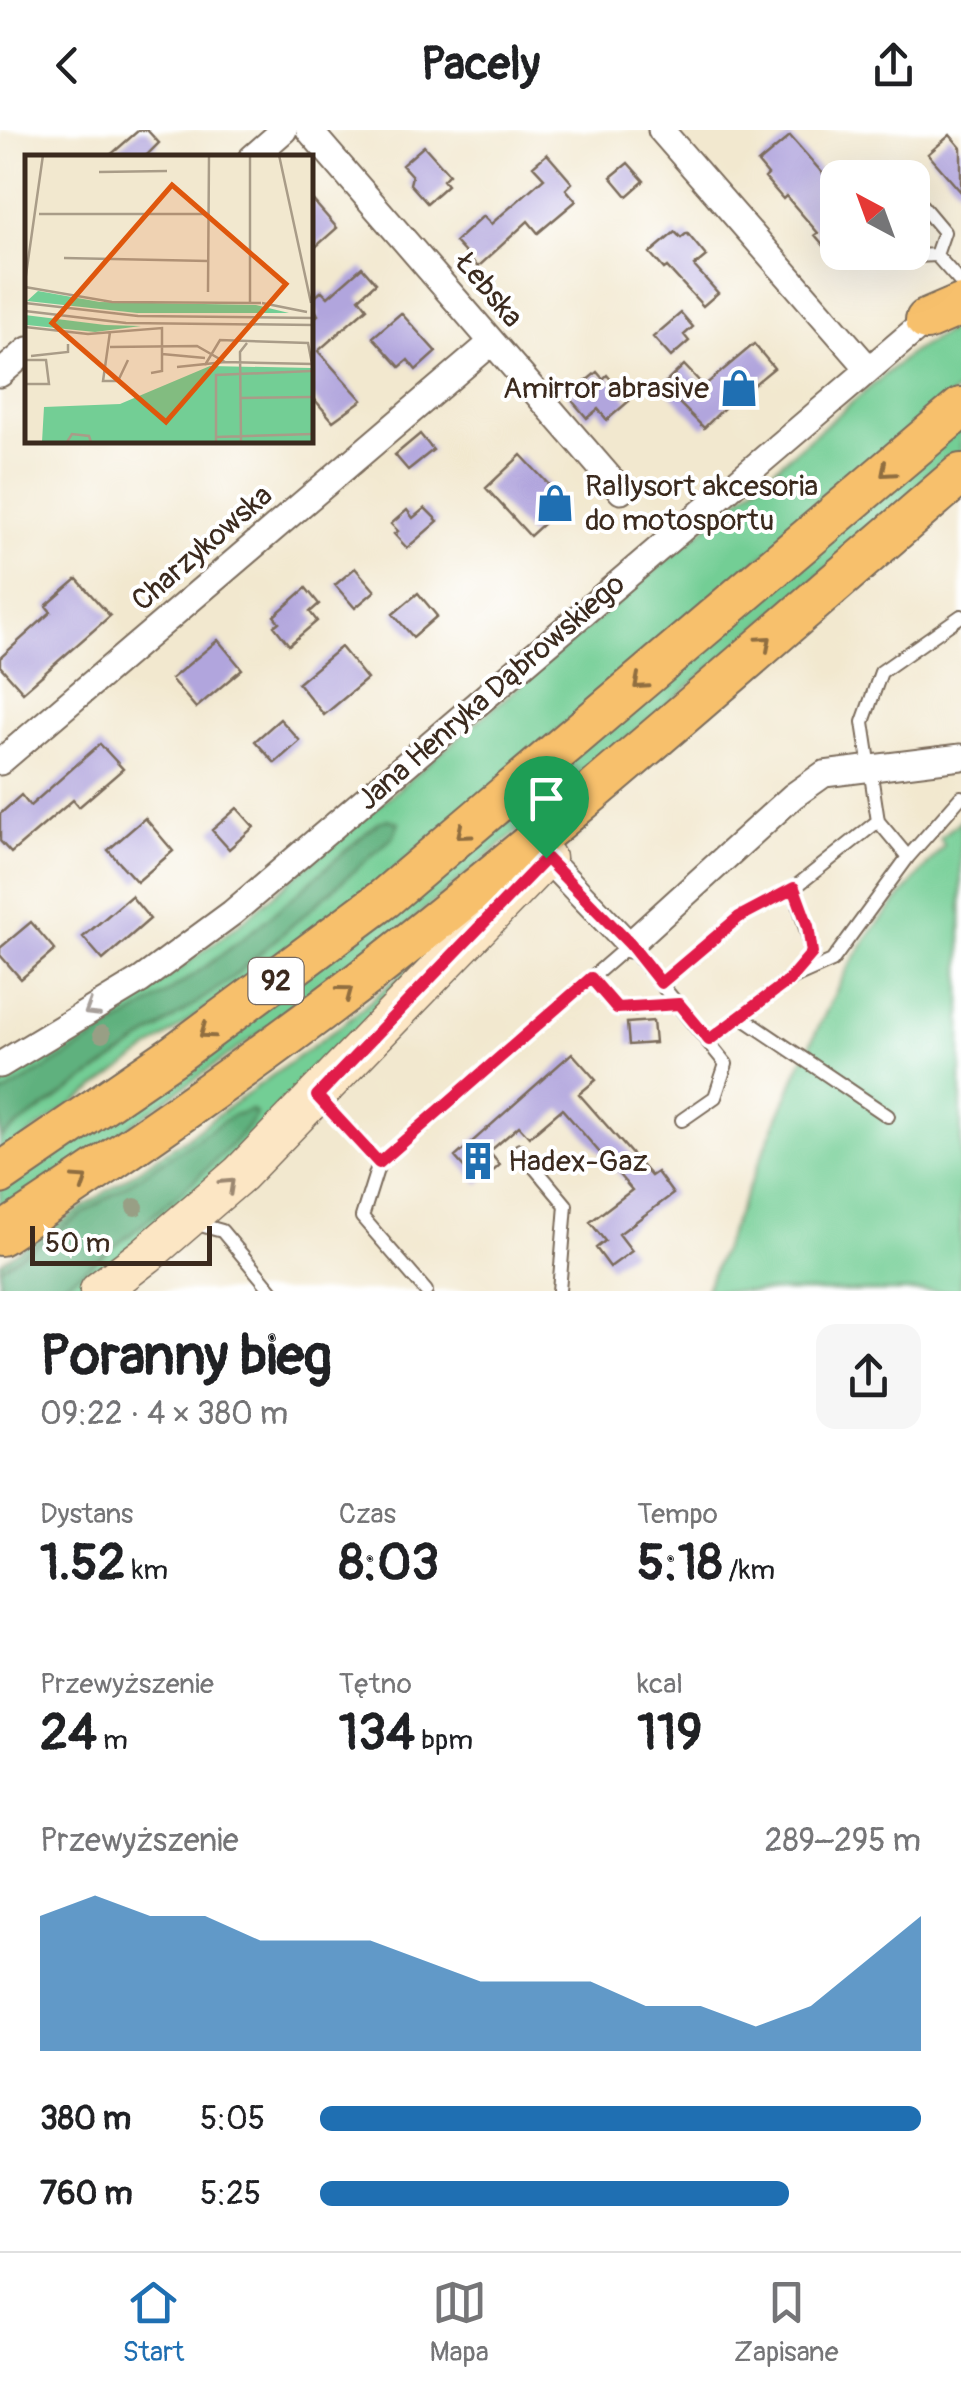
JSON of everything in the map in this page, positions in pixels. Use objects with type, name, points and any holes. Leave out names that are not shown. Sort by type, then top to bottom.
[{"type":"main road","name":"92","points":[[0,1174],[186,1047],[384,898],[961,408]]},
{"type":"main road","name":"92","points":[[0,1234],[193,1104],[359,982],[537,838],[961,474]]},
{"type":"main road","points":[[546,858],[628,785],[691,706]]},
{"type":"street","points":[[255,155],[284,130]]},
{"type":"street","name":"Łebska","points":[[310,130],[621,490]]},
{"type":"street","points":[[661,130],[869,369]]},
{"type":"street","name":"Jana Henryka Dąbrowskiego","points":[[0,1065],[141,980],[232,913],[869,369],[944,313],[961,287]]},
{"type":"street","name":"Charzykowska","points":[[0,762],[491,342]]},
{"type":"street","points":[[0,374],[25,353]]},
{"type":"street","points":[[99,1291],[229,1185],[546,858],[630,944],[793,796],[824,774],[961,758]]},
{"type":"lane","points":[[930,214],[943,229],[936,255]]},
{"type":"lane","points":[[930,255],[936,255]]},
{"type":"lane","points":[[936,255],[961,287]]},
{"type":"lane","points":[[908,857],[878,822],[863,722],[881,672],[961,616]]},
{"type":"lane","points":[[709,1040],[788,981],[832,961],[908,857],[961,797]]},
{"type":"lane","points":[[661,983],[739,917],[794,888],[878,822]]},
{"type":"lane","points":[[788,981],[812,953],[808,926],[794,888]]},
{"type":"lane","points":[[426,1291],[362,1217],[379,1163],[630,944],[726,1064],[715,1096],[682,1120]]},
{"type":"lane","points":[[591,978],[617,1008],[679,1004]]},
{"type":"lane","points":[[740,1016],[888,1116]]},
{"type":"lane","points":[[317,1096],[379,1163]]},
{"type":"lane","points":[[520,1150],[566,1205],[560,1291]]},
{"type":"lane","points":[[184,1223],[208,1224],[222,1231],[272,1291]]},
{"type":"green space","points":[[961,323],[961,387],[948,399],[367,893],[0,1156],[0,1080],[144,995],[237,926],[908,355]]},
{"type":"green space","points":[[961,427],[961,456],[377,950],[0,1218],[0,1191]]},
{"type":"green space","points":[[388,819],[399,823],[393,837],[227,982],[0,1138],[0,1096],[191,977],[267,919],[379,822]]},
{"type":"green space","points":[[961,820],[961,1291],[705,1291],[801,1063],[846,971],[871,932],[944,845],[940,838]]},
{"type":"green space","points":[[490,896],[246,1156],[83,1291],[0,1291],[0,1263],[185,1139],[350,1019]]},
{"type":"green space","points":[[252,1110],[256,1114],[224,1153],[98,1259],[53,1289],[0,1291],[0,1268],[233,1115]]},
{"type":"building","points":[[139,130],[147,130],[159,143],[147,155],[110,155]]},
{"type":"building","points":[[950,135],[961,148],[961,192],[928,154]]},
{"type":"building","points":[[790,136],[820,170],[820,241],[815,235],[818,233],[786,196],[783,199],[765,178],[768,175],[758,163]]},
{"type":"building","points":[[424,146],[449,174],[443,180],[447,185],[427,203],[410,184],[412,176],[402,165]]},
{"type":"building","points":[[547,154],[572,183],[566,189],[576,201],[538,233],[528,221],[478,267],[455,242],[483,216],[491,224],[544,178],[533,166]]},
{"type":"building","points":[[628,163],[644,181],[627,196],[611,177]]},
{"type":"building","points":[[312,199],[337,228],[312,250]]},
{"type":"building","points":[[675,232],[681,238],[687,233],[706,256],[694,266],[718,293],[703,306],[650,253]]},
{"type":"building","points":[[362,267],[376,283],[359,298],[367,308],[318,351],[362,400],[333,421],[312,396],[312,320],[318,315],[312,299],[322,291],[328,297]]},
{"type":"building","points":[[401,313],[436,352],[416,370],[408,360],[400,367],[373,337]]},
{"type":"building","points":[[681,313],[693,327],[684,335],[689,341],[671,357],[653,337]]},
{"type":"building","points":[[754,344],[774,368],[751,387],[748,384],[704,428],[662,386],[684,365],[704,386]]},
{"type":"building","points":[[597,372],[603,379],[607,375],[629,401],[607,420],[598,409],[587,418],[568,396]]},
{"type":"building","points":[[420,434],[433,450],[408,470],[395,455]]},
{"type":"building","points":[[521,455],[566,503],[530,536],[486,488]]},
{"type":"building","points":[[425,508],[438,521],[407,548],[394,534],[398,531],[391,524],[407,510],[413,518]]},
{"type":"building","points":[[355,568],[375,591],[355,608],[335,585]]},
{"type":"building","points":[[77,579],[110,616],[23,692],[0,666],[0,658],[51,612],[46,606]]},
{"type":"building","points":[[306,588],[319,604],[310,612],[317,621],[289,645],[274,626],[279,622],[274,616]]},
{"type":"building","points":[[418,593],[437,616],[413,637],[393,614]]},
{"type":"building","points":[[218,640],[242,669],[196,708],[171,679]]},
{"type":"building","points":[[341,647],[367,679],[324,715],[298,683]]},
{"type":"building","points":[[280,719],[300,741],[275,763],[255,741]]},
{"type":"building","points":[[100,744],[123,769],[79,807],[73,800],[11,853],[0,841],[0,814],[21,795],[30,806]]},
{"type":"building","points":[[237,808],[254,827],[229,849],[212,830]]},
{"type":"building","points":[[145,818],[173,851],[137,882],[108,850]]},
{"type":"building","points":[[131,896],[150,919],[103,960],[83,937]]},
{"type":"building","points":[[31,922],[55,950],[21,979],[0,955],[0,948]]},
{"type":"building","points":[[653,1021],[655,1043],[629,1045],[627,1023]]},
{"type":"building","name":"Hadex-Gaz","points":[[572,1053],[596,1080],[579,1094],[651,1176],[657,1172],[673,1194],[619,1234],[632,1251],[610,1267],[596,1248],[605,1241],[590,1222],[632,1190],[562,1109],[529,1137],[519,1126],[489,1152],[500,1165],[479,1184],[455,1157]]},
{"type":"place","name":"Amirror abrasive","points":[[739,388]]},
{"type":"place","name":"Rallysort akcesoria do motosportu","points":[[555,503]]},
{"type":"place","name":"Hadex-Gaz","points":[[478,1161]]},
{"type":"route","points":[[546,858],[630,944],[661,983],[739,917],[794,888],[808,926],[812,953],[788,981],[709,1040],[679,1004],[617,1008],[591,978],[379,1163],[317,1096],[546,858]]}]
